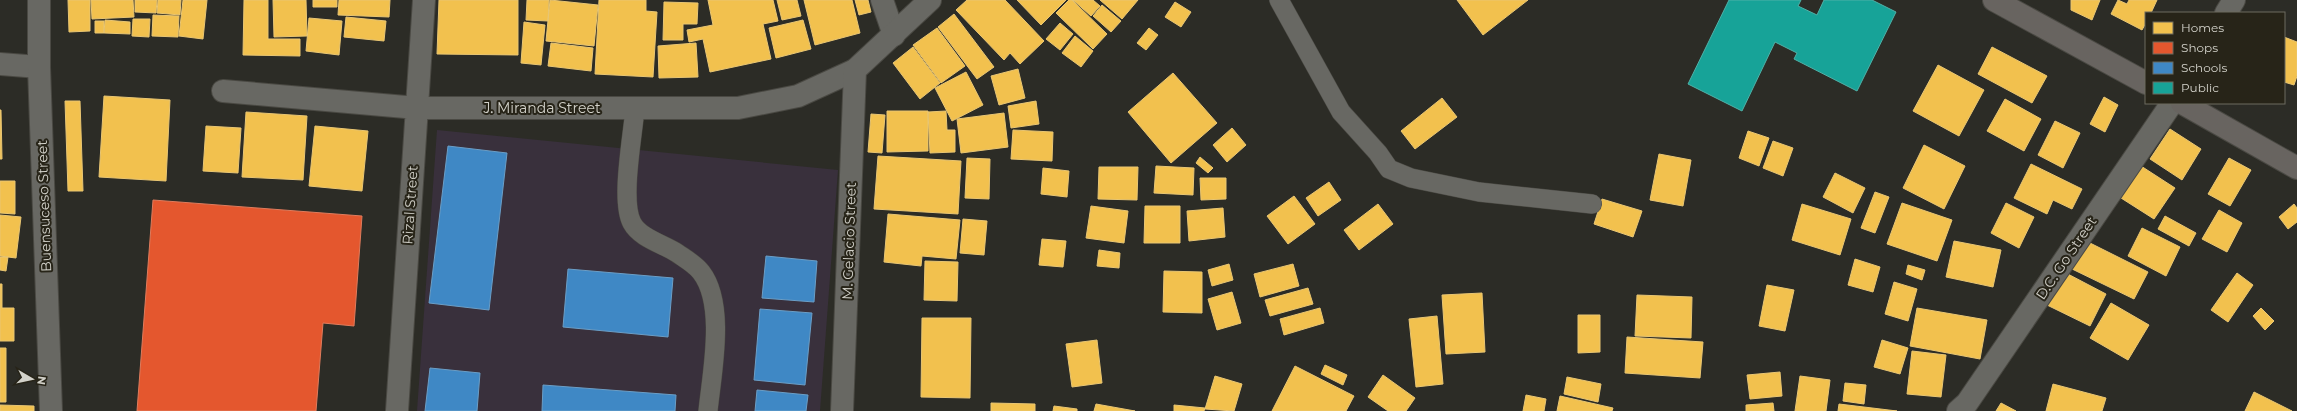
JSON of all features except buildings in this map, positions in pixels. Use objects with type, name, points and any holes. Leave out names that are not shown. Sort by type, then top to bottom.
[{"type":"main road","points":[[1994,0],[2145,82]]},
{"type":"main road","points":[[2184,104],[2297,168]]},
{"type":"street","name":"Buensuceso Street","points":[[39,0],[39,67],[51,411]]},
{"type":"street","name":"Rizal Street","points":[[397,411],[424,0]]},
{"type":"street","points":[[882,0],[894,34]]},
{"type":"street","name":"J. Miranda Street","points":[[223,91],[417,108],[738,108],[798,96],[855,70],[930,0]]},
{"type":"street","points":[[2227,12],[2234,0]]},
{"type":"street","points":[[0,64],[39,67]]},
{"type":"street","name":"M. Gelacio Street","points":[[842,411],[855,70]]},
{"type":"street","name":"D.C. Go Street","points":[[1958,411],[1967,402],[2171,104]]},
{"type":"lane","points":[[1279,0],[1341,112],[1378,153],[1389,169],[1411,178],[1479,192],[1592,204]]},
{"type":"lane","points":[[635,108],[627,190],[628,211],[632,223],[641,233],[675,252],[700,271],[711,289],[716,327],[708,411]]},
{"type":"shaded area","points":[[437,130],[838,170],[820,411],[417,411]]}]
